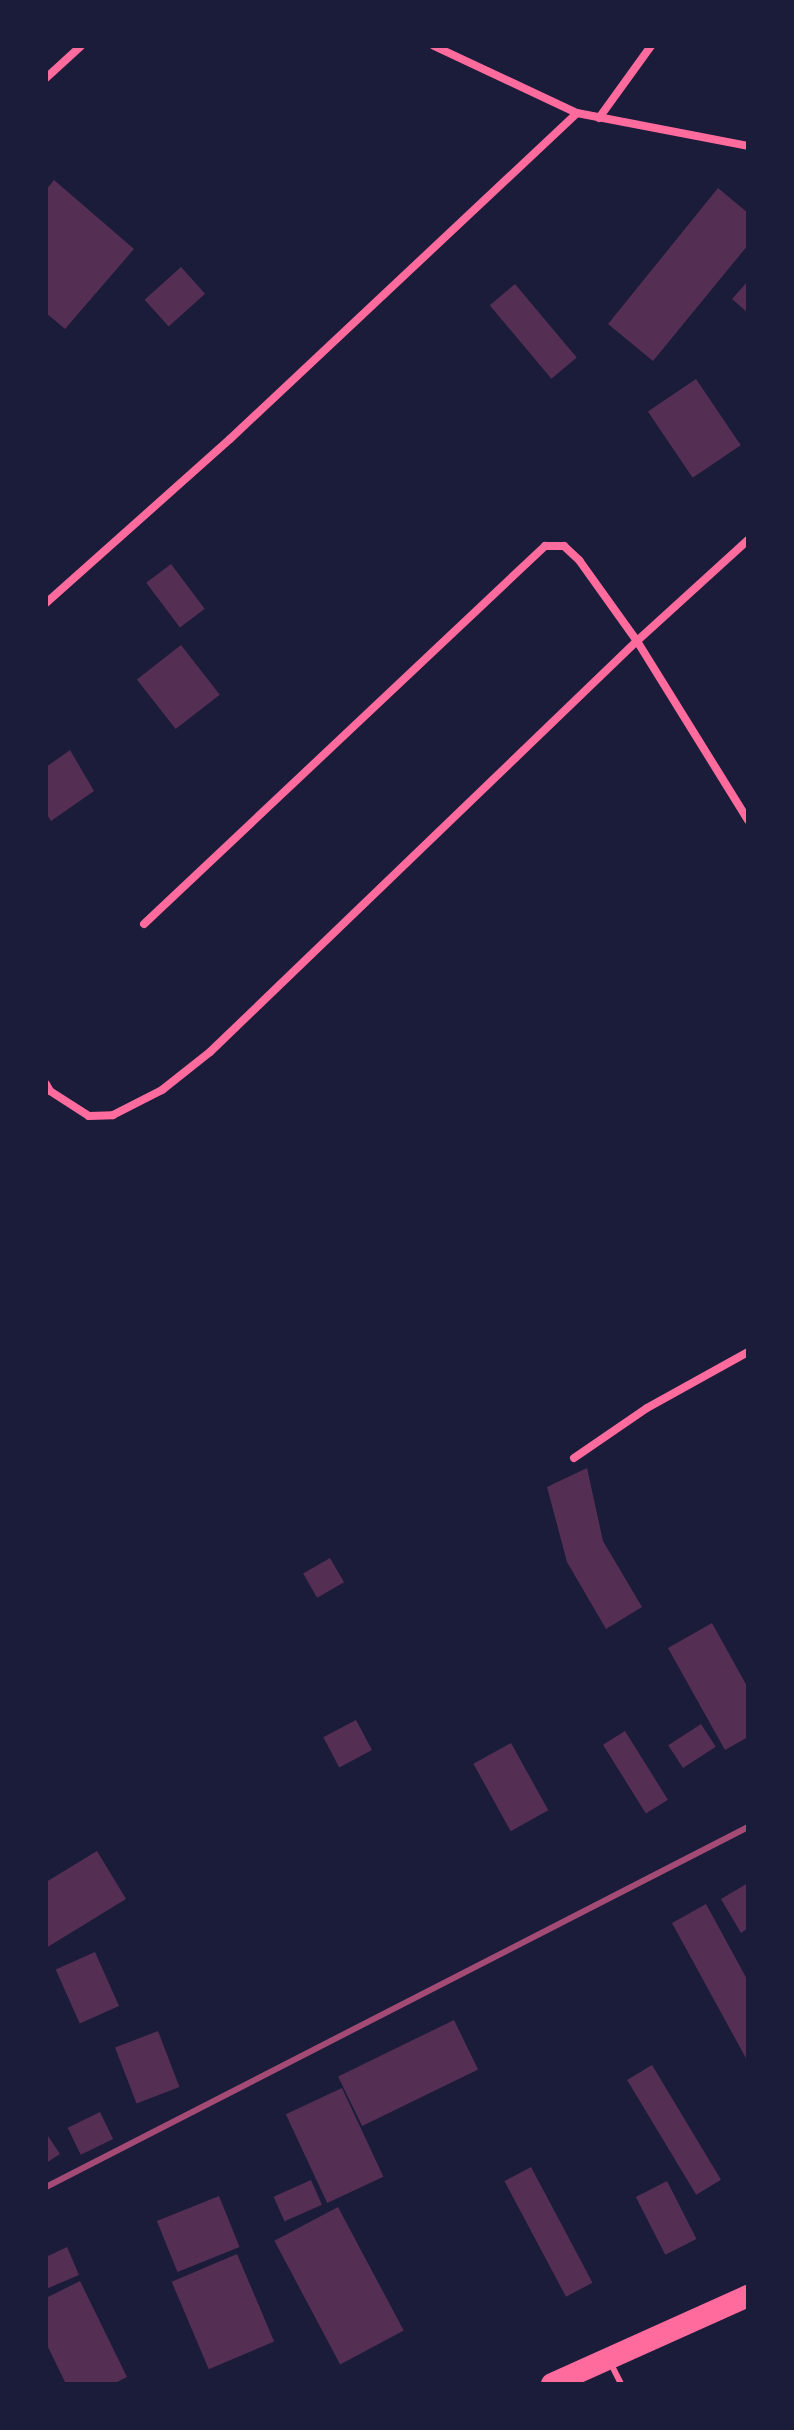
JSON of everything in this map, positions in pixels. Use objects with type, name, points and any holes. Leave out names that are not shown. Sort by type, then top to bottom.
[{"type":"highway","points":[[552,2384],[748,2296]]},
{"type":"street","points":[[46,78],[81,46]]},
{"type":"street","points":[[434,46],[577,113],[748,146]]},
{"type":"street","points":[[599,118],[651,46]]},
{"type":"street","points":[[46,603],[230,439],[577,113]]},
{"type":"street","points":[[46,1084],[50,1091],[89,1116],[113,1115],[162,1090],[210,1052],[637,641],[748,540]]},
{"type":"street","points":[[144,924],[545,546],[564,546],[579,560],[637,641],[748,820]]},
{"type":"street","points":[[574,1458],[647,1408],[748,1352]]},
{"type":"lane","points":[[608,2359],[621,2384]]},
{"type":"building","points":[[54,180],[134,249],[65,329],[46,313],[46,190]]},
{"type":"building","points":[[718,188],[748,213],[748,245],[653,361],[608,324]]},
{"type":"building","points":[[181,267],[205,294],[169,327],[145,300]]},
{"type":"building","points":[[748,281],[748,313],[732,299]]},
{"type":"building","points":[[515,284],[577,358],[551,379],[490,305]]},
{"type":"building","points":[[696,379],[741,445],[693,478],[648,411]]},
{"type":"building","points":[[171,564],[205,609],[180,627],[146,583]]},
{"type":"building","points":[[181,645],[220,695],[176,729],[137,679]]},
{"type":"building","points":[[70,750],[94,791],[51,821],[46,813],[46,767]]},
{"type":"building","points":[[587,1468],[603,1541],[642,1607],[606,1629],[567,1562],[547,1487]]},
{"type":"building","points":[[330,1558],[344,1582],[317,1598],[303,1574]]},
{"type":"building","points":[[712,1623],[748,1688],[748,1737],[725,1750],[668,1648]]},
{"type":"building","points":[[356,1720],[372,1750],[339,1767],[323,1737]]},
{"type":"building","points":[[701,1724],[716,1747],[683,1768],[668,1745]]},
{"type":"building","points":[[625,1731],[668,1800],[646,1813],[603,1745]]},
{"type":"building","points":[[511,1743],[548,1810],[511,1831],[473,1764]]},
{"type":"building","points":[[97,1851],[126,1899],[46,1948],[46,1882]]},
{"type":"building","points":[[748,1883],[748,1928],[741,1933],[721,1899]]},
{"type":"building","points":[[706,1904],[748,1981],[748,2062],[672,1923]]},
{"type":"building","points":[[95,1952],[119,2006],[80,2023],[56,1969]]},
{"type":"building","points":[[454,2020],[478,2069],[362,2126],[338,2077]]},
{"type":"building","points":[[158,2031],[180,2087],[137,2103],[115,2047]]},
{"type":"building","points":[[652,2065],[721,2180],[696,2195],[627,2080]]},
{"type":"building","points":[[342,2088],[383,2177],[327,2203],[286,2114]]},
{"type":"building","points":[[100,2112],[113,2139],[81,2155],[68,2128]]},
{"type":"building","points":[[46,2133],[60,2154],[46,2163]]},
{"type":"building","points":[[531,2167],[593,2283],[566,2297],[505,2181]]},
{"type":"building","points":[[311,2180],[322,2205],[285,2221],[274,2197]]},
{"type":"building","points":[[667,2181],[697,2239],[665,2255],[636,2197]]},
{"type":"building","points":[[219,2196],[240,2247],[177,2272],[157,2221]]},
{"type":"building","points":[[338,2207],[404,2331],[340,2364],[274,2241]]},
{"type":"building","points":[[67,2247],[79,2275],[46,2289],[46,2257]]},
{"type":"building","points":[[237,2254],[274,2341],[209,2369],[172,2282]]},
{"type":"building","points":[[80,2281],[127,2377],[113,2384],[66,2384],[46,2343],[46,2298]]},
{"type":"railway","points":[[46,2187],[748,1827]]}]
